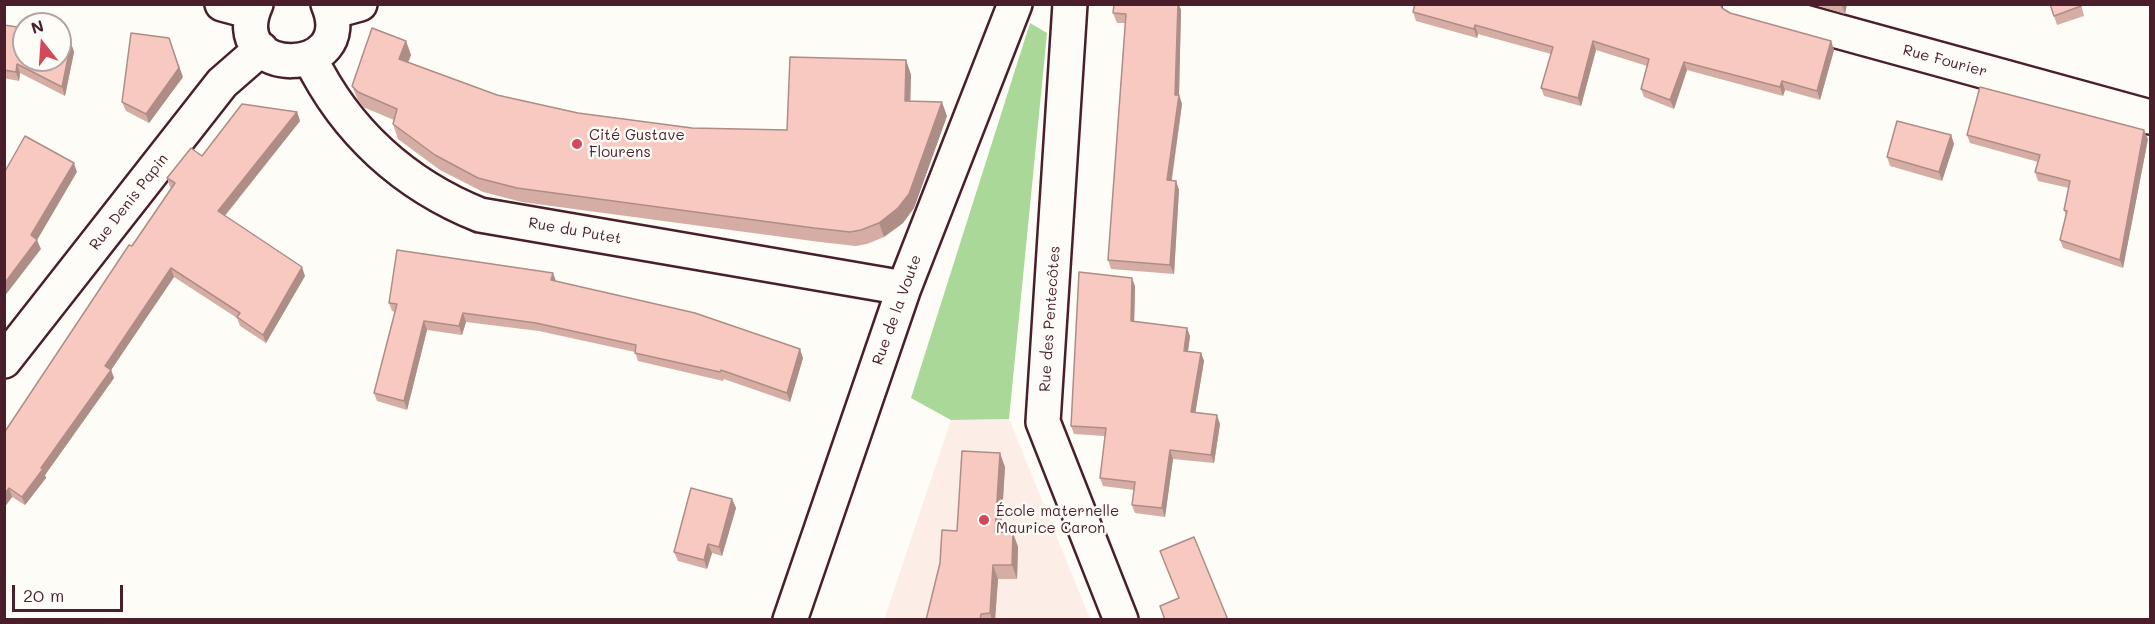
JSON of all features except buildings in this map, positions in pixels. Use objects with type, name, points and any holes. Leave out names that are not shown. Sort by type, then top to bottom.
[{"type":"street","name":"Rue de la Voute","points":[[790,620],[904,288],[1015,4]]},
{"type":"street","name":"Rue des Pentecôtes","points":[[1070,4],[1043,422],[1121,620]]},
{"type":"street","name":"Rue Fourier","points":[[1739,4],[2151,117]]},
{"type":"street","points":[[243,7],[261,49],[284,62],[310,58],[321,50],[329,38],[340,7]]},
{"type":"street","name":"Rue Denis Papin","points":[[4,361],[222,83],[261,49]]},
{"type":"street","name":"Rue du Putet","points":[[310,58],[343,111],[372,145],[401,172],[443,200],[480,214],[904,288]]},
{"type":"shaded area","name":"École maternelle Maurice Caron","points":[[1009,419],[1090,619],[884,620],[951,420]]},
{"type":"green space","points":[[1030,23],[1047,33],[1009,419],[951,420],[911,398]]},
{"type":"place","name":"Cité Gustave Flourens","points":[[577,144]]},
{"type":"place","name":"École maternelle Maurice Caron","points":[[984,520]]}]
